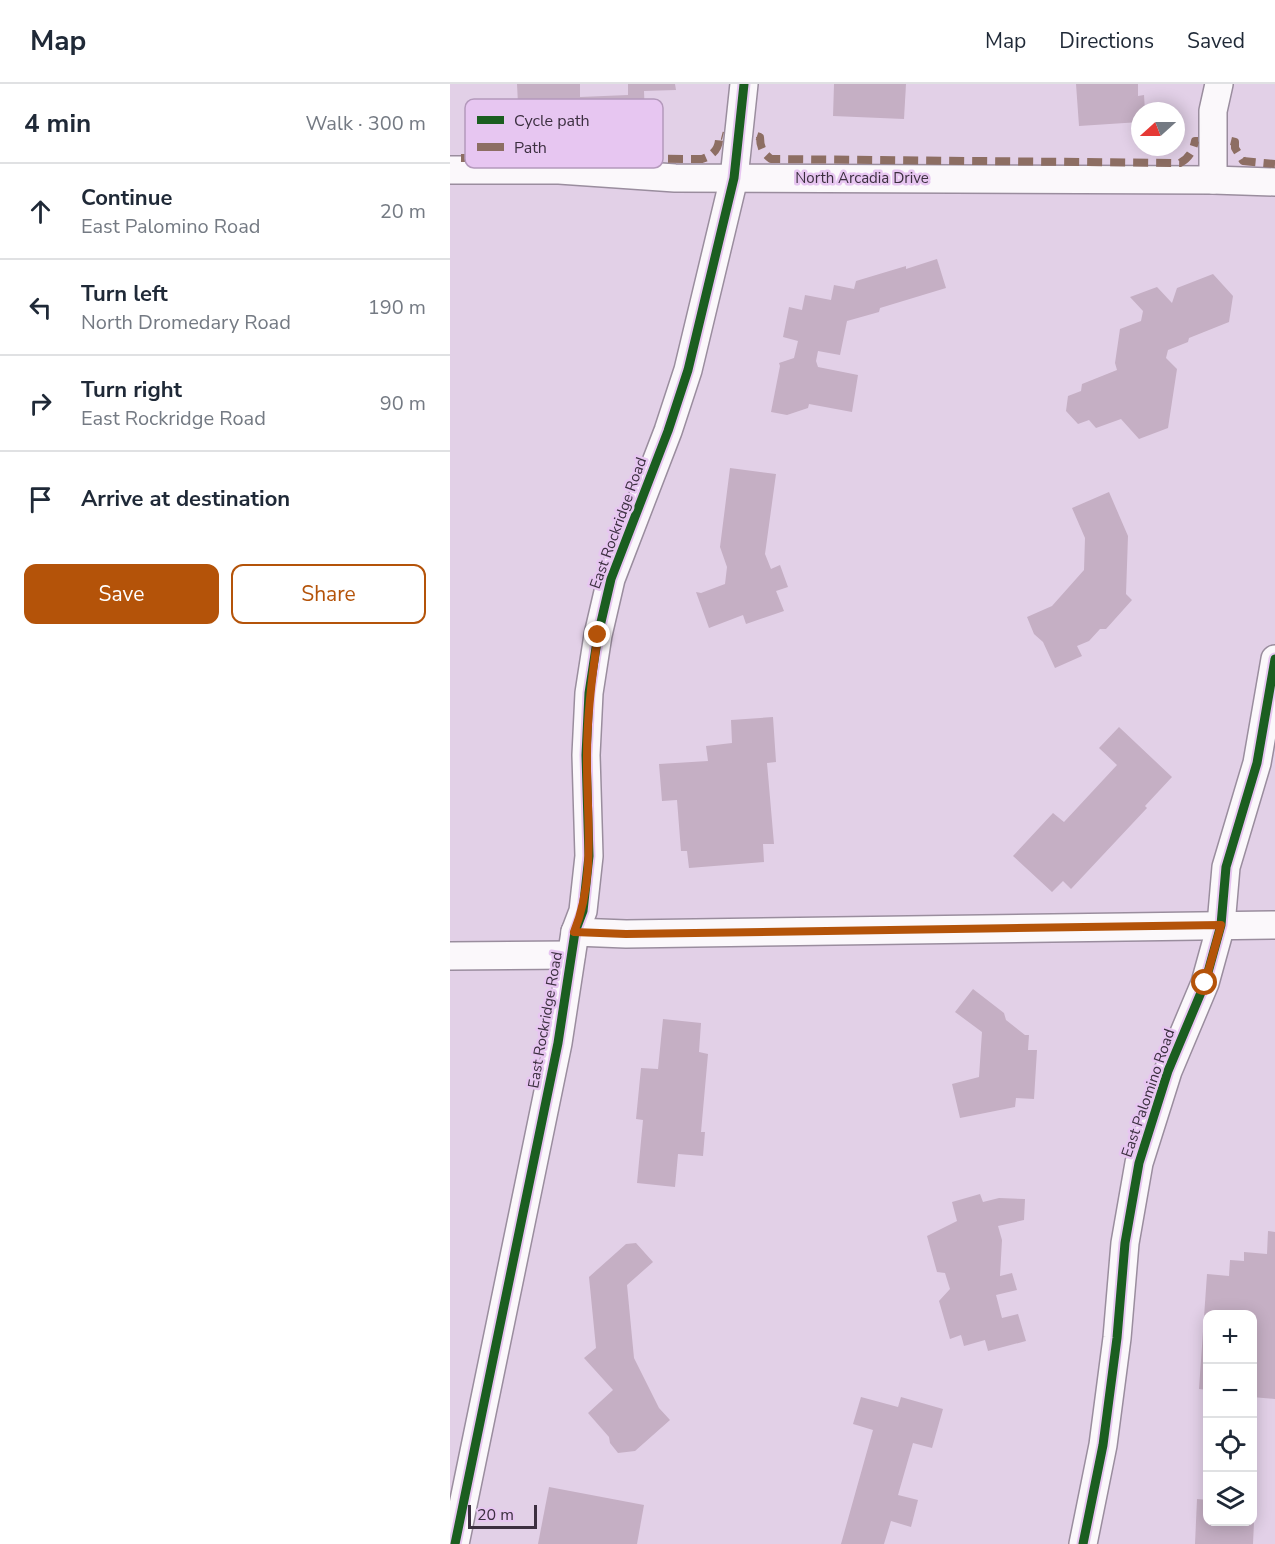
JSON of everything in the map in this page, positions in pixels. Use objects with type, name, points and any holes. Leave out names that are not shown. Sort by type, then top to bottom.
[{"type":"street","name":"East Rockridge Road","points":[[455,1544],[558,1043],[573,944],[583,911],[589,856],[587,735],[589,693],[598,635],[611,579],[668,431],[688,370],[734,178],[744,84]]},
{"type":"street","points":[[1213,180],[1213,111],[1219,84]]},
{"type":"street","name":"North Arcadia Drive","points":[[450,170],[559,170],[675,178],[1275,182]]},
{"type":"street","name":"East Palomino Road","points":[[1083,1544],[1103,1445],[1117,1338],[1125,1243],[1139,1163],[1168,1071],[1205,983],[1221,925],[1227,867],[1257,763],[1275,659]]},
{"type":"street","points":[[450,956],[573,944],[626,934],[1275,925]]},
{"type":"building","points":[[517,84],[580,84],[580,97],[628,95],[628,84],[675,84],[676,90],[644,91],[644,99],[518,99]]},
{"type":"building","points":[[834,84],[906,84],[904,119],[833,116]]},
{"type":"building","points":[[1076,84],[1138,84],[1138,96],[1144,95],[1144,102],[1131,102],[1131,123],[1079,126]]},
{"type":"building","points":[[937,259],[946,288],[880,308],[879,312],[847,321],[840,355],[818,351],[816,361],[818,367],[858,375],[852,412],[809,404],[808,408],[787,415],[771,412],[779,363],[794,358],[798,341],[783,337],[789,307],[802,310],[805,295],[831,300],[834,285],[854,289],[856,281]]},
{"type":"building","points":[[1213,274],[1233,296],[1229,322],[1189,338],[1188,342],[1168,350],[1166,358],[1177,369],[1168,428],[1139,439],[1121,419],[1096,428],[1089,420],[1078,424],[1066,411],[1068,396],[1081,391],[1082,384],[1117,370],[1115,363],[1120,329],[1141,321],[1143,311],[1130,297],[1157,287],[1172,303],[1177,288]]},
{"type":"building","points":[[730,468],[776,474],[765,554],[771,569],[780,565],[788,587],[776,591],[784,611],[746,624],[743,615],[709,628],[696,592],[701,593],[725,584],[727,567],[720,547]]},
{"type":"building","points":[[1109,492],[1128,536],[1126,594],[1132,600],[1106,629],[1100,629],[1089,641],[1077,646],[1082,656],[1055,668],[1043,642],[1034,634],[1027,617],[1052,606],[1084,570],[1085,538],[1072,508]]},
{"type":"building","points":[[773,717],[776,762],[767,763],[774,844],[763,844],[764,862],[689,868],[687,851],[681,851],[677,800],[662,801],[659,764],[708,761],[706,746],[732,743],[731,720]]},
{"type":"building","points":[[1119,727],[1172,777],[1145,806],[1147,808],[1071,889],[1063,881],[1052,892],[1013,856],[1053,813],[1064,822],[1117,765],[1099,748]]},
{"type":"building","points":[[973,989],[1004,1013],[1006,1020],[1025,1035],[1029,1035],[1028,1050],[1037,1050],[1034,1099],[1016,1098],[1015,1107],[960,1118],[952,1084],[979,1077],[982,1032],[955,1012]]},
{"type":"building","points":[[663,1019],[701,1023],[699,1052],[708,1054],[701,1132],[705,1132],[703,1156],[678,1154],[675,1187],[637,1183],[643,1120],[636,1119],[641,1068],[658,1069]]},
{"type":"building","points":[[980,1194],[983,1202],[999,1198],[1025,1199],[1024,1220],[998,1226],[1002,1240],[1000,1276],[1012,1273],[1017,1290],[996,1295],[1002,1318],[1018,1314],[1026,1341],[988,1351],[985,1340],[964,1346],[961,1335],[950,1339],[939,1301],[950,1289],[945,1273],[937,1272],[927,1236],[957,1221],[952,1202]]},
{"type":"building","points":[[1268,1231],[1275,1232],[1275,1399],[1257,1397],[1257,1310],[1204,1310],[1207,1274],[1229,1276],[1230,1260],[1244,1261],[1244,1252],[1267,1254]]},
{"type":"building","points":[[636,1243],[653,1262],[627,1285],[634,1358],[659,1408],[670,1420],[635,1451],[618,1453],[610,1443],[609,1437],[588,1413],[613,1390],[584,1358],[596,1348],[589,1277],[626,1244]]},
{"type":"building","points":[[1203,1332],[1203,1389],[1199,1389]]},
{"type":"building","points":[[861,1397],[898,1407],[901,1397],[943,1409],[932,1448],[913,1443],[898,1495],[918,1500],[911,1527],[891,1521],[884,1544],[841,1544],[873,1430],[853,1424]]},
{"type":"building","points":[[549,1487],[644,1505],[637,1544],[538,1544]]},
{"type":"building","points":[[1197,1499],[1203,1500],[1203,1526],[1254,1526],[1253,1544],[1195,1544]]},
{"type":"marked path","points":[[663,159],[702,159],[713,153],[717,147],[719,135],[723,136]]},
{"type":"marked path","points":[[757,136],[760,137],[764,152],[771,159],[1180,163],[1190,154],[1195,141],[1198,141]]},
{"type":"marked path","points":[[1231,141],[1235,142],[1235,148],[1243,161],[1275,164]]},
{"type":"marked path","points":[[461,158],[465,158]]},
{"type":"cycle path","points":[[455,1544],[558,1043],[575,932],[583,911],[589,856],[586,755],[589,693],[598,635],[611,579],[668,431],[688,370],[734,178],[744,84]]},
{"type":"cycle path","points":[[1083,1544],[1103,1445],[1117,1338],[1125,1243],[1139,1163],[1168,1071],[1205,983],[1221,925],[1226,867],[1257,763],[1275,659]]},
{"type":"route","points":[[598,635],[589,693],[586,755],[589,856],[583,911],[574,932],[626,934],[1221,925],[1205,983]]}]
